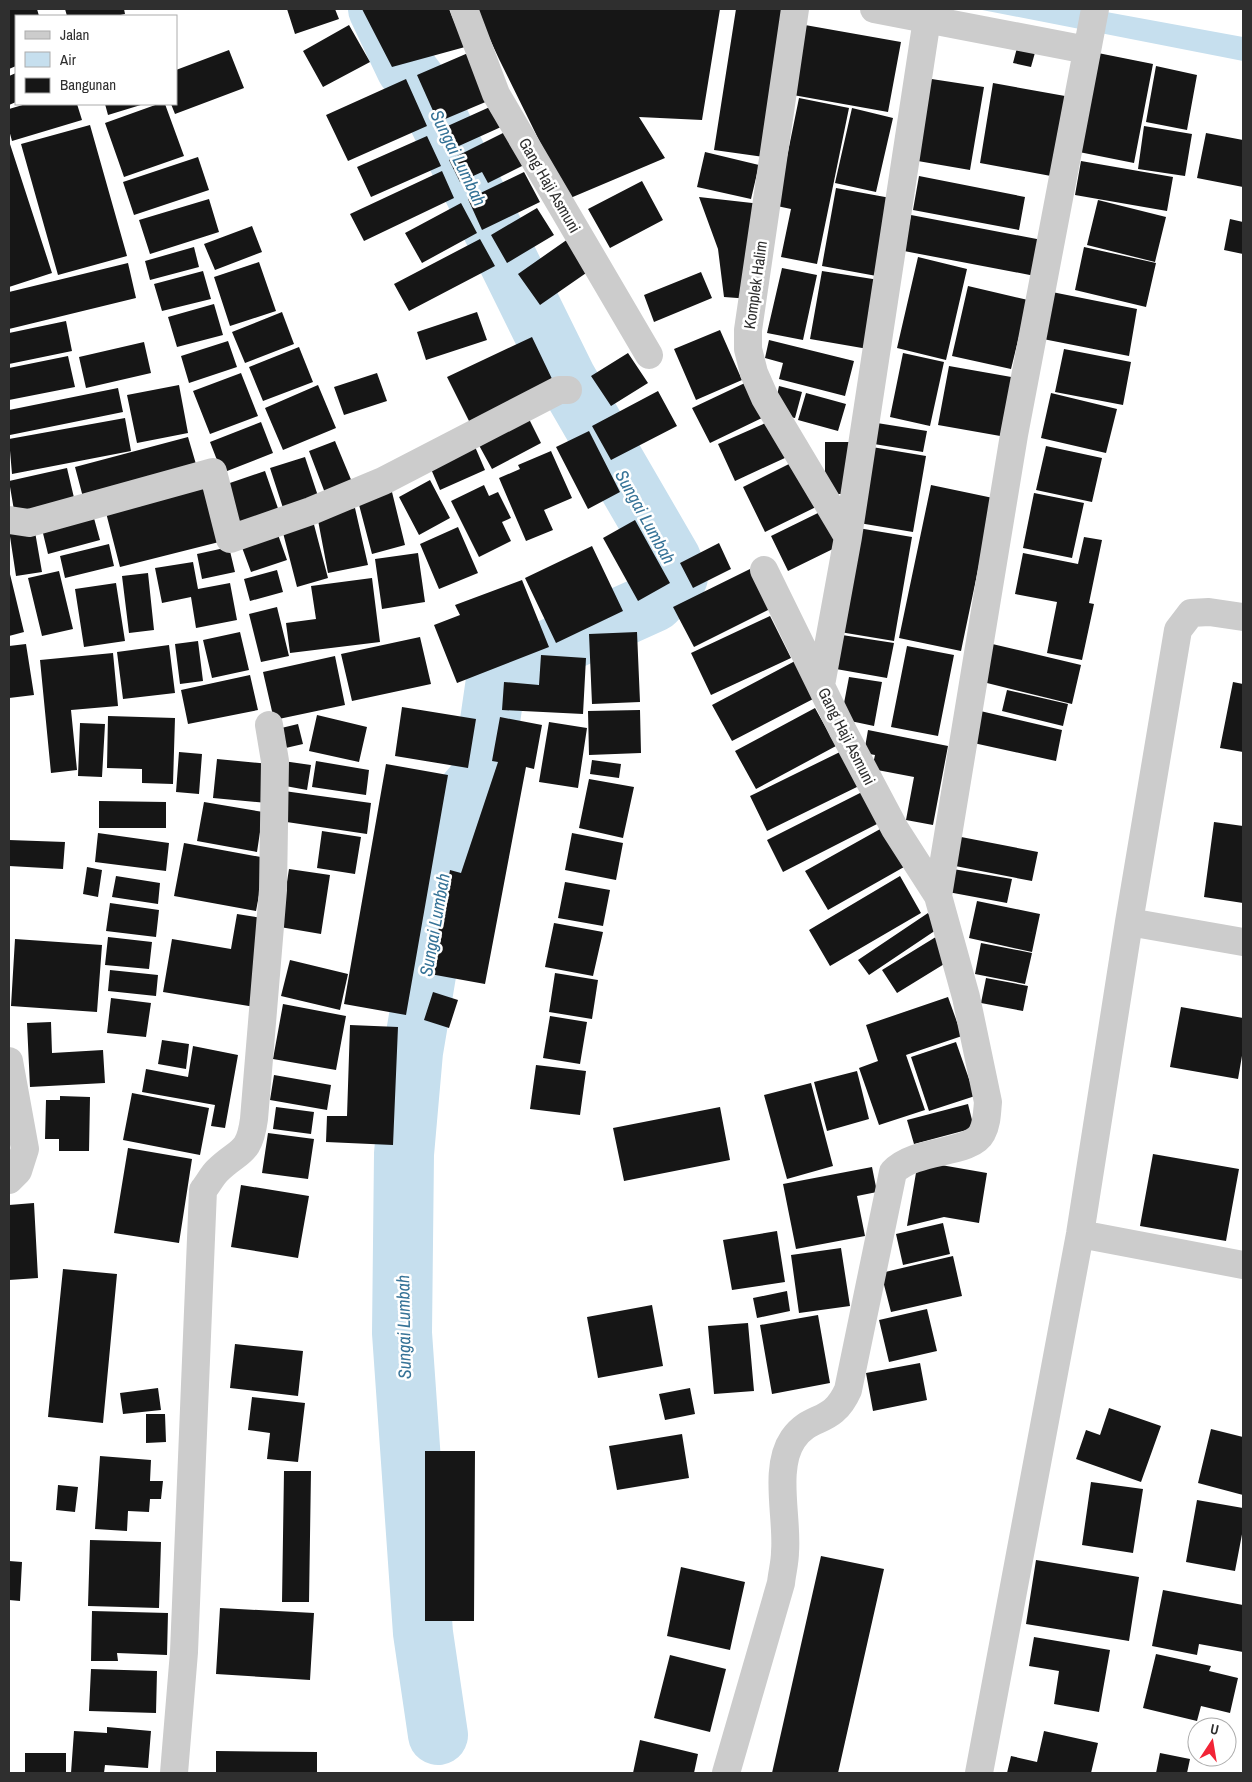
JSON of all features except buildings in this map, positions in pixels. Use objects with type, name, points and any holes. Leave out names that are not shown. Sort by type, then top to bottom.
[{"type":"street","name":"Gang Haji Asmuni","points":[[464,9],[496,94],[649,355]]},
{"type":"street","name":"Komplek Halim","points":[[796,9],[748,330],[748,349],[754,373],[766,398],[848,537]]},
{"type":"street","points":[[726,1773],[781,1583],[785,1552],[783,1476],[786,1454],[792,1440],[802,1427],[831,1415],[842,1406],[848,1390],[893,1172],[901,1163],[916,1157],[973,1143],[982,1134],[986,1120],[988,1102],[968,1006],[938,896],[1014,435],[1090,31],[927,19],[874,9]]},
{"type":"street","points":[[821,685],[848,537],[927,19]]},
{"type":"street","points":[[9,520],[29,523],[213,472],[230,540],[311,510],[383,480],[559,390],[568,390]]},
{"type":"street","name":"Gang Haji Asmuni","points":[[764,570],[843,731],[895,829],[938,896]]},
{"type":"street","points":[[979,1773],[1080,1234],[1129,922],[1178,630],[1191,613],[1209,612],[1243,617]]},
{"type":"street","points":[[174,1773],[185,1623],[203,1190],[217,1171],[238,1156],[252,1136],[273,890],[275,761],[269,725]]},
{"type":"street","points":[[1129,922],[1243,942]]},
{"type":"street","points":[[9,1061],[25,1149],[18,1171],[9,1180]]},
{"type":"street","points":[[1080,1234],[1243,1265]]},
{"type":"water","points":[[977,9],[1090,9],[1243,37],[1243,61]]},
{"type":"waterway","name":"Sungai Lumbah","points":[[378,9],[406,68],[427,96],[566,378],[671,559],[678,577],[654,602],[497,673],[482,776],[469,791],[453,856],[444,868],[413,1052],[404,1154],[402,1333],[423,1633],[438,1735]]}]
